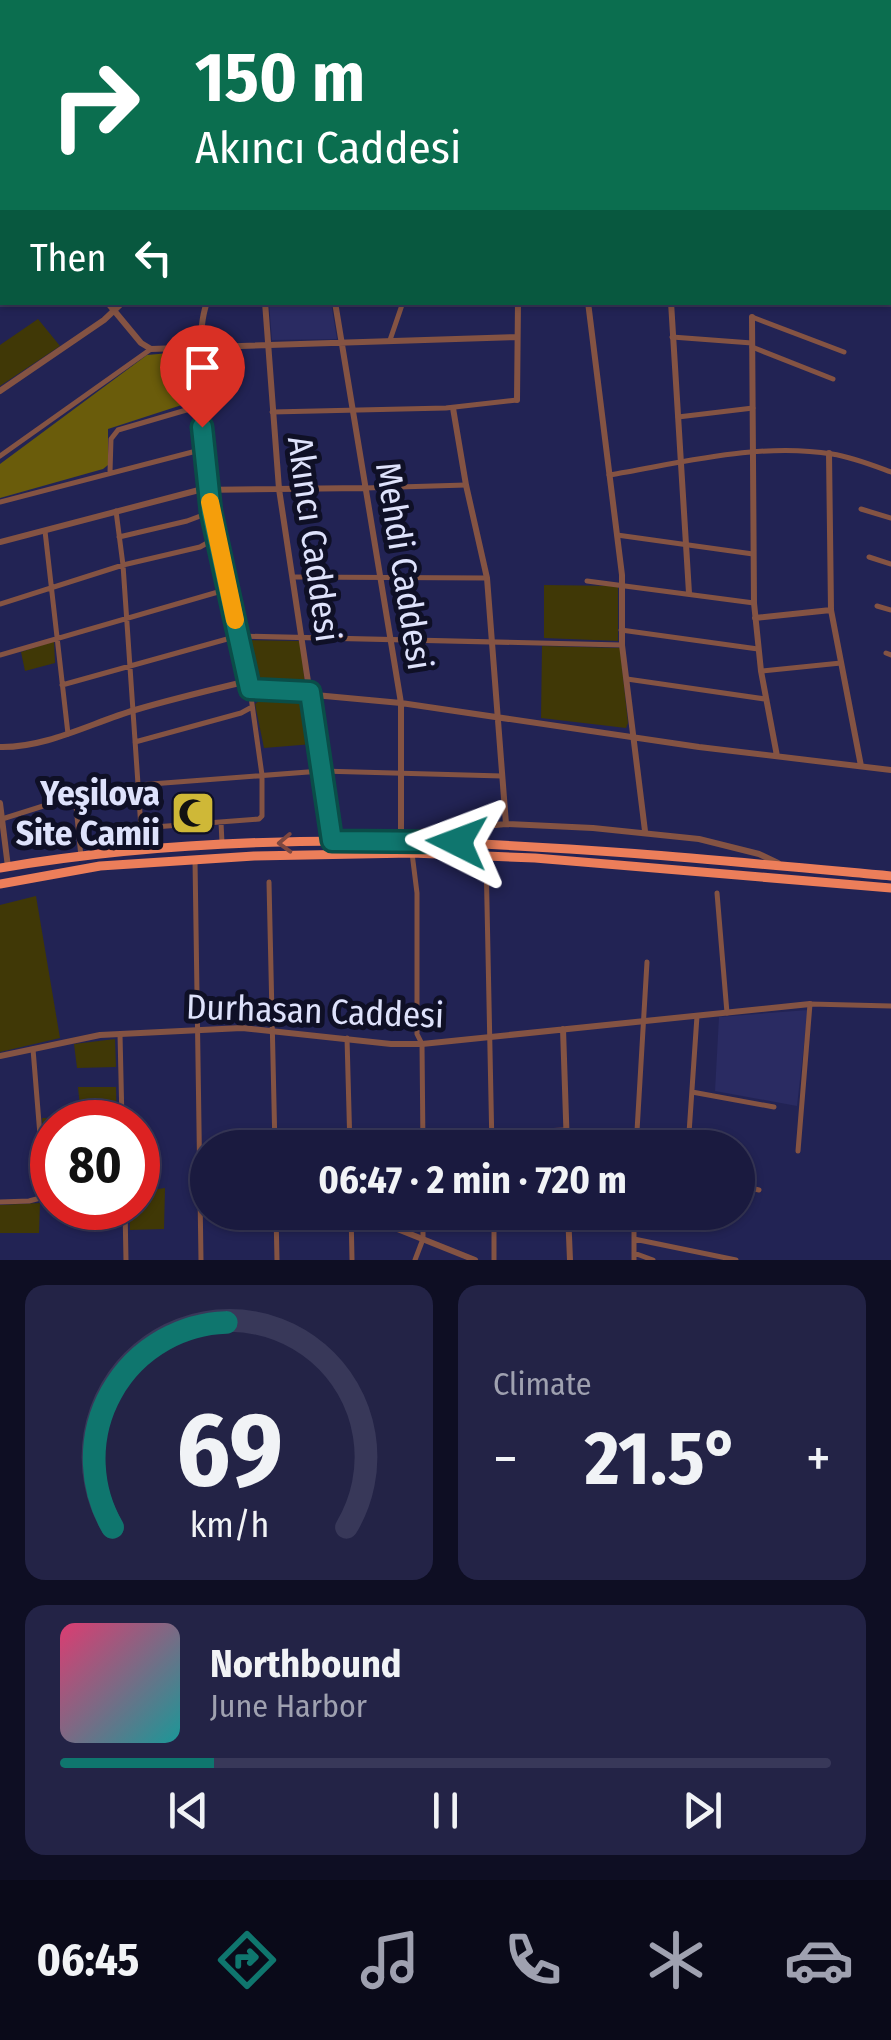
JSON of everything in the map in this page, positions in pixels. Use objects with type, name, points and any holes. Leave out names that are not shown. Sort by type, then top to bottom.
[{"type":"highway","points":[[4,868],[81,857],[222,846],[401,839],[536,846],[788,868],[870,880],[891,891]]},
{"type":"highway","points":[[0,884],[100,866],[412,853],[870,880],[891,874]]},
{"type":"street","points":[[109,305],[141,343],[151,349]]},
{"type":"street","points":[[0,391],[120,305]]},
{"type":"street","points":[[116,512],[141,828],[259,819],[263,812],[262,775],[249,685],[208,489],[200,406],[207,305]]},
{"type":"street","name":"Akıncı Caddesi","points":[[265,305],[279,489],[332,841]]},
{"type":"street","name":"Mehdi Caddesi","points":[[335,305],[401,703],[401,839]]},
{"type":"street","points":[[390,340],[401,305]]},
{"type":"street","points":[[272,412],[453,408],[517,400],[518,305]]},
{"type":"street","points":[[588,305],[618,535],[622,645],[645,832]]},
{"type":"street","points":[[671,305],[689,594]]},
{"type":"street","points":[[777,756],[761,671],[754,603],[752,317],[844,352]]},
{"type":"street","points":[[672,336],[752,345],[833,379]]},
{"type":"street","points":[[0,456],[151,349],[517,337]]},
{"type":"street","points":[[110,472],[111,439],[118,430],[200,406]]},
{"type":"street","points":[[453,408],[487,578],[506,824]]},
{"type":"street","points":[[678,418],[753,408]]},
{"type":"street","points":[[0,502],[204,449]]},
{"type":"street","points":[[609,475],[753,452],[829,453],[891,472]]},
{"type":"street","points":[[829,453],[831,610],[861,766]]},
{"type":"street","points":[[0,542],[208,489],[466,485]]},
{"type":"street","points":[[861,509],[891,518]]},
{"type":"street","points":[[119,536],[186,522],[211,512]]},
{"type":"street","points":[[45,532],[68,734]]},
{"type":"street","points":[[618,535],[754,554]]},
{"type":"street","points":[[0,604],[200,547],[216,537]]},
{"type":"street","points":[[869,556],[891,564]]},
{"type":"street","points":[[293,577],[487,578]]},
{"type":"street","points":[[587,581],[754,603]]},
{"type":"street","points":[[0,655],[228,590]]},
{"type":"street","points":[[877,606],[891,610]]},
{"type":"street","points":[[755,618],[831,610]]},
{"type":"street","points":[[621,630],[758,649]]},
{"type":"street","points":[[62,685],[238,636],[622,645]]},
{"type":"street","points":[[761,671],[842,663]]},
{"type":"street","points":[[627,679],[766,699]]},
{"type":"street","points":[[0,748],[68,734],[133,710],[249,685],[891,770]]},
{"type":"street","points":[[135,742],[240,714],[252,706]]},
{"type":"street","points":[[138,785],[321,772],[502,776]]},
{"type":"street","points":[[2,819],[74,796],[84,787],[104,784]]},
{"type":"street","points":[[74,796],[81,857]]},
{"type":"street","points":[[0,804],[4,868]]},
{"type":"street","points":[[221,822],[222,846]]},
{"type":"street","points":[[401,839],[428,830],[506,824],[645,832],[737,848],[788,868]]},
{"type":"street","points":[[412,853],[417,893],[417,1034],[422,1044],[424,1130]]},
{"type":"street","points":[[486,856],[492,1130]]},
{"type":"street","points":[[196,860],[202,1130]]},
{"type":"street","points":[[269,882],[275,1130]]},
{"type":"street","points":[[717,893],[727,1013]]},
{"type":"street","points":[[637,1130],[646,962]]},
{"type":"street","points":[[798,1150],[810,1004],[891,1006]]},
{"type":"street","name":"Durhasan Caddesi","points":[[0,1056],[84,1037],[198,1031],[274,1029],[391,1044],[422,1044],[810,1004]]},
{"type":"street","points":[[689,1130],[696,1016]]},
{"type":"street","points":[[564,1029],[566,1130]]},
{"type":"street","points":[[120,1034],[122,1100]]},
{"type":"street","points":[[347,1038],[350,1130]]},
{"type":"street","points":[[33,1049],[37,1100]]},
{"type":"street","points":[[692,1092],[774,1107]]},
{"type":"street","points":[[755,1189],[759,1190]]},
{"type":"street","points":[[0,1202],[30,1200]]},
{"type":"street","points":[[125,1230],[126,1260]]},
{"type":"street","points":[[202,1260],[203,1230]]},
{"type":"street","points":[[276,1230],[277,1260]]},
{"type":"street","points":[[352,1259],[353,1230]]},
{"type":"street","points":[[400,1230],[475,1260]]},
{"type":"street","points":[[415,1260],[424,1230]]},
{"type":"street","points":[[494,1230],[494,1260]]},
{"type":"street","points":[[569,1230],[570,1260]]},
{"type":"street","points":[[634,1230],[634,1257],[653,1260]]},
{"type":"street","points":[[634,1239],[736,1260]]},
{"type":"shaded area","points":[[269,305],[331,305],[337,339],[272,340]]},
{"type":"shaded area","points":[[38,319],[60,346],[0,386],[0,345]]},
{"type":"shaded area","points":[[192,351],[196,355],[195,396],[191,402],[108,429],[108,465],[103,469],[0,498],[0,464],[147,355]]},
{"type":"shaded area","points":[[544,585],[618,586],[618,641],[544,638]]},
{"type":"shaded area","points":[[244,640],[300,641],[305,683],[302,686],[253,681]]},
{"type":"shaded area","points":[[54,641],[55,663],[25,671],[21,652]]},
{"type":"shaded area","points":[[542,646],[620,648],[626,728],[541,718]]},
{"type":"shaded area","points":[[263,698],[306,704],[313,744],[264,748],[255,704]]},
{"type":"shaded area","points":[[36,896],[60,1038],[0,1052],[0,905]]},
{"type":"shaded area","points":[[808,1010],[797,1106],[715,1091],[719,1017]]},
{"type":"shaded area","points":[[115,1039],[116,1067],[77,1068],[74,1044]]},
{"type":"shaded area","points":[[78,1087],[116,1087],[116,1100],[79,1100]]},
{"type":"shaded area","points":[[165,1188],[164,1229],[160,1229],[160,1189]]},
{"type":"shaded area","points":[[30,1204],[30,1230],[39,1233],[0,1233],[0,1205]]},
{"type":"slow traffic","points":[[210,502],[235,620]]},
{"type":"place","name":"Yeşilova Site Camii","points":[[193,813]]},
{"type":"route","points":[[202,427],[211,512],[250,689],[310,692],[332,841],[457,842]]}]
